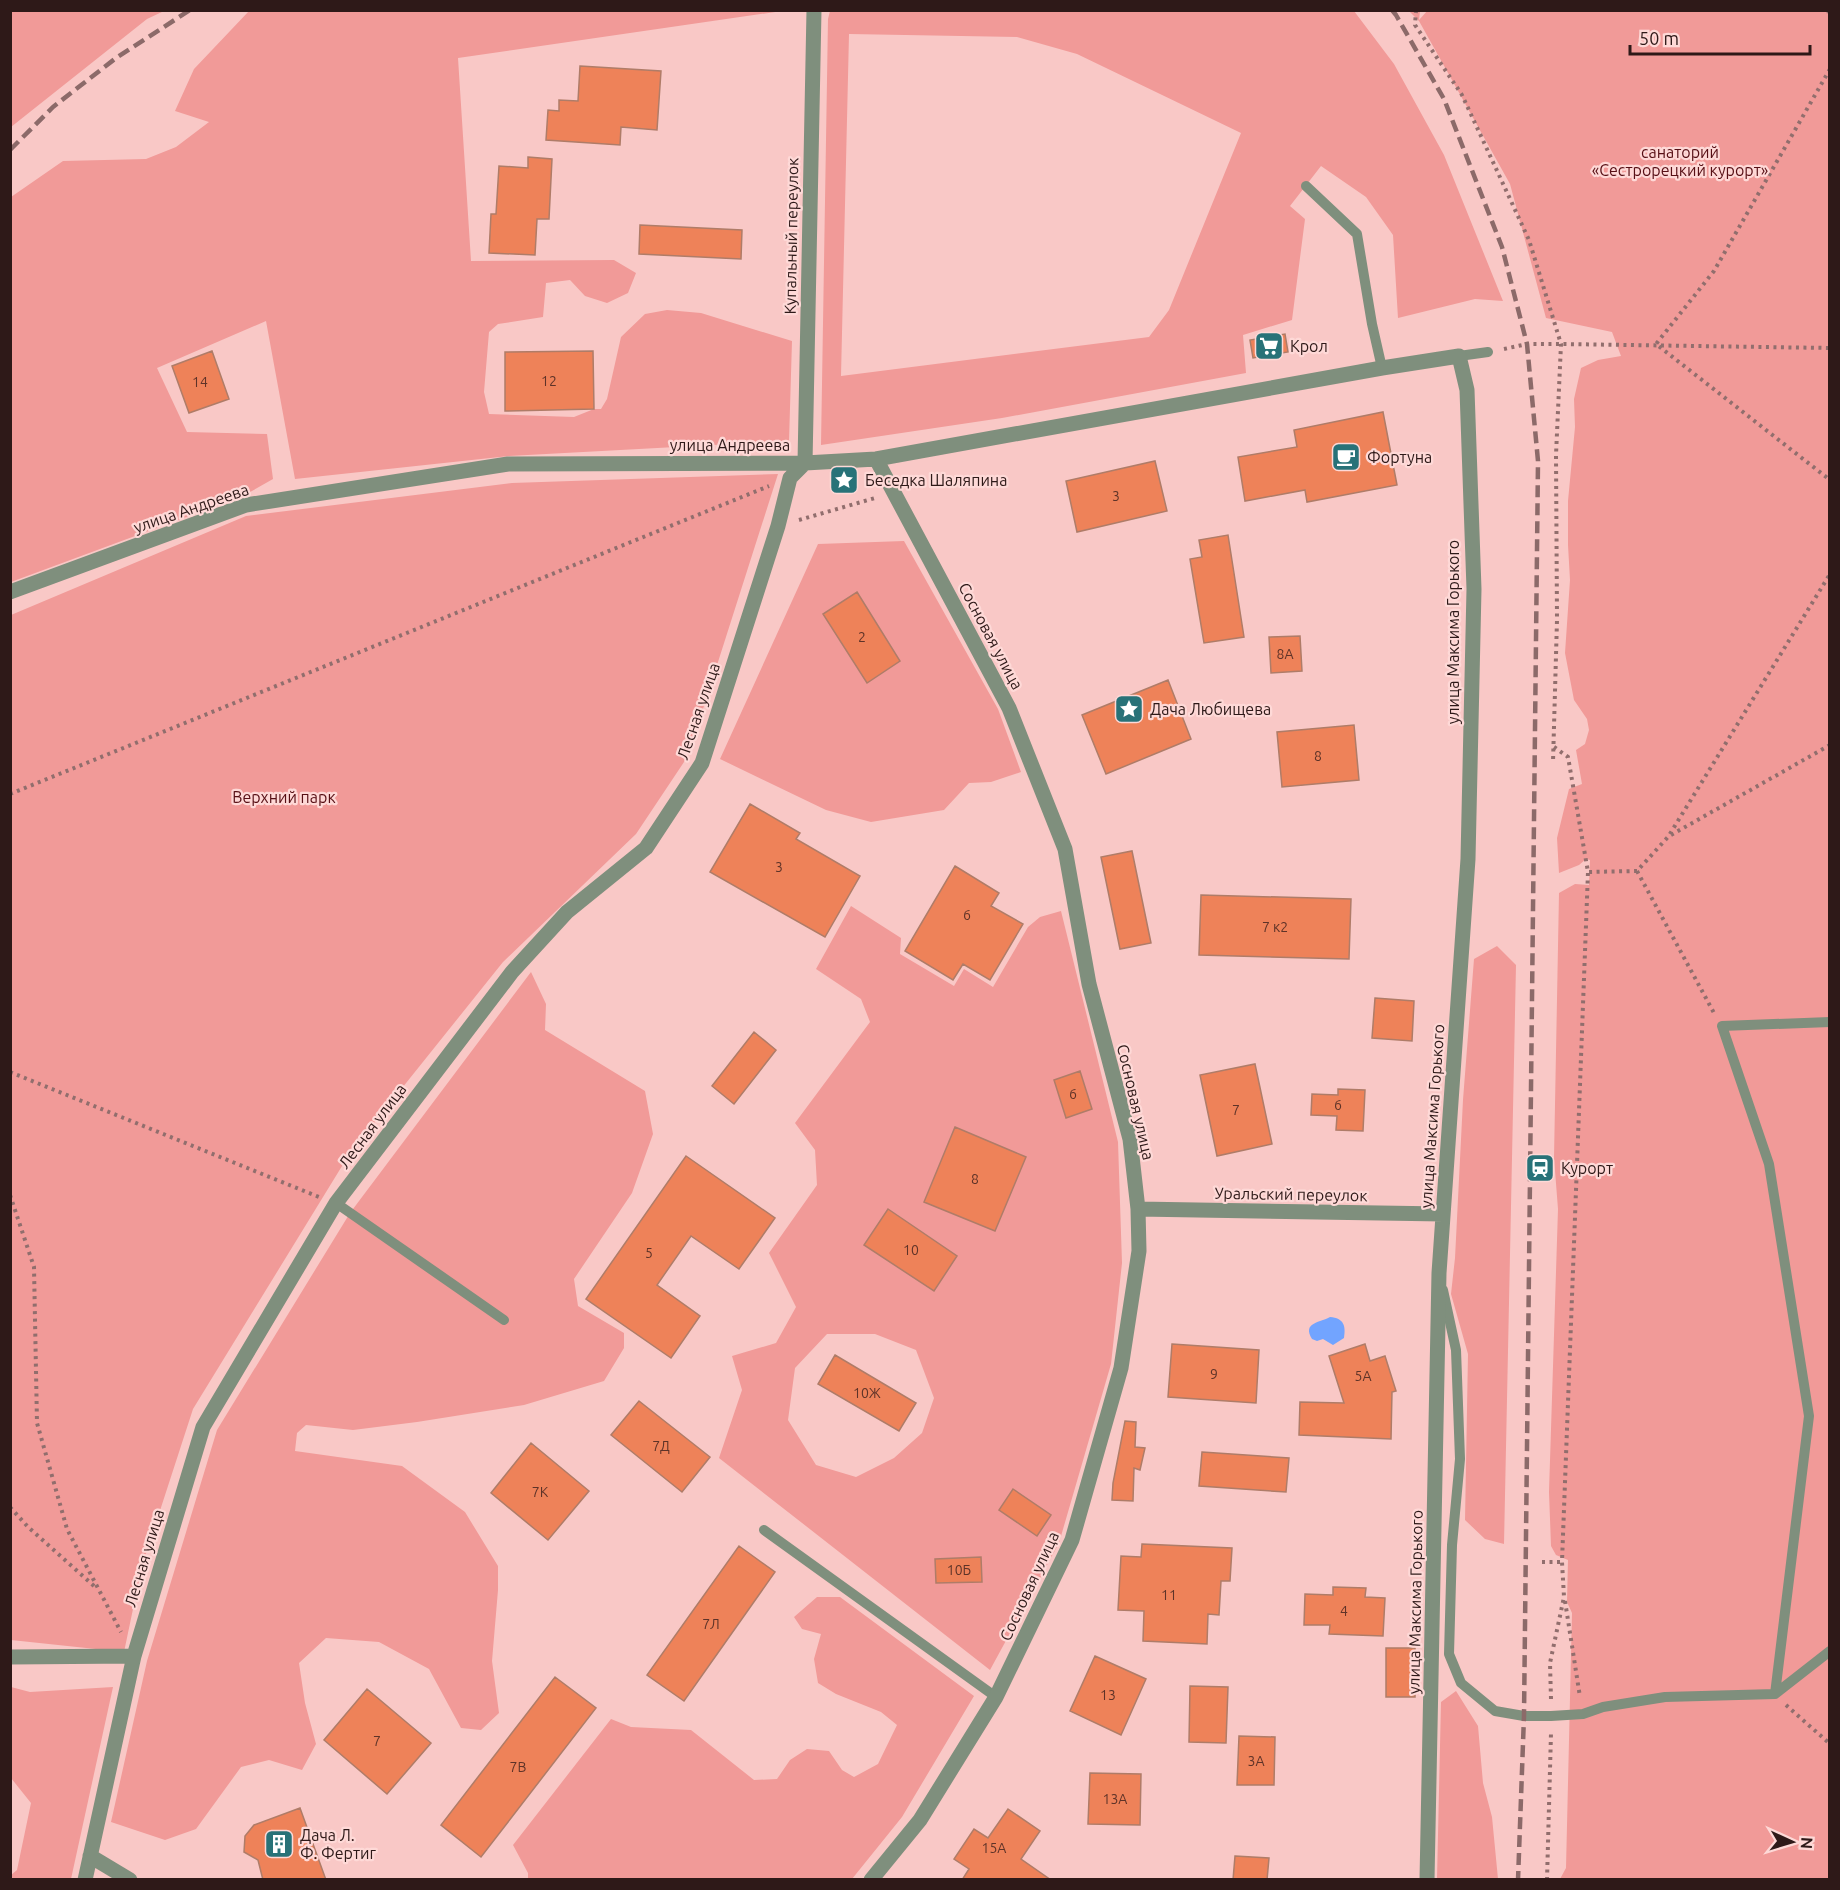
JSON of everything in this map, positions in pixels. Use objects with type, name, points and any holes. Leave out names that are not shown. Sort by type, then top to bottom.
[{"type":"street","name":"Купальный переулок","points":[[805,463],[814,10]]},
{"type":"street","name":"улица Андреева","points":[[10,592],[246,505],[508,464],[805,463],[876,459],[1459,356]]},
{"type":"street","name":"улица Максима Горького","points":[[1427,1880],[1439,1272],[1468,859],[1474,589],[1467,390],[1459,356]]},
{"type":"street","name":"Сосновая улица","points":[[871,1880],[920,1820],[996,1696],[1072,1540],[1121,1368],[1139,1251],[1138,1209],[1130,1139],[1089,984],[1065,849],[1009,708],[876,459]]},
{"type":"street","points":[[789,478],[805,463]]},
{"type":"street","name":"Лесная улица","points":[[85,1880],[134,1656],[203,1427],[336,1203],[512,972],[567,912],[646,848],[702,763],[778,526],[789,478]]},
{"type":"street","name":"Уральский переулок","points":[[1138,1209],[1443,1214]]},
{"type":"street","points":[[10,1657],[134,1656]]},
{"type":"street","points":[[90,1856],[130,1880]]},
{"type":"lane","points":[[1306,186],[1357,234],[1382,368]]},
{"type":"lane","points":[[1459,356],[1488,352]]},
{"type":"lane","points":[[1775,1694],[1809,1416],[1769,1164],[1722,1026],[1830,1022]]},
{"type":"lane","points":[[336,1203],[504,1320]]},
{"type":"lane","points":[[1439,1272],[1456,1350],[1460,1458],[1452,1545],[1449,1654],[1461,1683],[1495,1711],[1524,1716],[1583,1714],[1603,1707],[1665,1698],[1775,1694],[1830,1651]]},
{"type":"lane","points":[[764,1530],[996,1696]]},
{"type":"path","points":[[1416,10],[1415,25],[1461,95],[1529,240],[1561,344],[1556,455],[1557,620],[1553,762]]},
{"type":"path","points":[[1828,10],[1830,17]]},
{"type":"path","points":[[1656,344],[1713,271],[1830,69]]},
{"type":"path","points":[[1488,352],[1527,344],[1830,348]]},
{"type":"path","points":[[1656,344],[1830,480]]},
{"type":"path","points":[[10,794],[789,478]]},
{"type":"path","points":[[778,526],[894,492]]},
{"type":"path","points":[[1588,872],[1637,871],[1668,837],[1830,574]]},
{"type":"path","points":[[1668,837],[1830,745]]},
{"type":"path","points":[[1553,746],[1568,757],[1588,872],[1562,1562],[1564,1597],[1583,1714]]},
{"type":"path","points":[[1637,871],[1722,1026]]},
{"type":"path","points":[[10,1072],[336,1203]]},
{"type":"path","points":[[10,1196],[34,1267],[37,1423],[67,1529],[134,1656]]},
{"type":"path","points":[[10,1507],[28,1527],[98,1589]]},
{"type":"path","points":[[1542,1562],[1562,1562]]},
{"type":"path","points":[[1547,1880],[1550,1663],[1564,1597]]},
{"type":"path","points":[[1775,1694],[1830,1744]]},
{"type":"green space","points":[[11,10],[164,11],[147,19],[11,127]]},
{"type":"green space","name":"санаторий «Сестрорецкий курорт»","points":[[1428,10],[1829,11],[1829,1879],[1560,1879],[1566,1868],[1572,1613],[1567,1602],[1568,1560],[1556,1555],[1551,1546],[1549,1492],[1558,1209],[1554,1158],[1559,893],[1575,884],[1589,885],[1590,860],[1586,859],[1579,865],[1559,873],[1557,838],[1569,789],[1582,784],[1576,750],[1585,744],[1589,730],[1587,719],[1574,700],[1565,653],[1570,580],[1568,501],[1575,427],[1574,399],[1581,368],[1598,360],[1621,356],[1612,332],[1546,318],[1510,184],[1419,21],[1409,11],[1420,11],[1419,20]]},
{"type":"green space","points":[[249,11],[782,11],[458,58],[471,261],[614,260],[636,273],[628,293],[607,303],[585,296],[570,280],[546,283],[543,317],[498,324],[489,332],[484,392],[489,414],[574,417],[594,409],[601,409],[607,399],[621,337],[645,314],[667,310],[701,313],[792,341],[789,441],[509,456],[295,479],[266,321],[157,368],[187,432],[267,434],[273,479],[243,496],[11,582],[11,197],[63,161],[146,159],[176,147],[209,122],[175,111],[194,69]]},
{"type":"green space","points":[[830,11],[1354,11],[1394,64],[1444,155],[1503,301],[1475,299],[1398,318],[1393,235],[1366,197],[1321,166],[1290,206],[1305,219],[1292,320],[1243,335],[1246,373],[1002,418],[821,445],[828,19]],"holes":[[[849,34],[1017,37],[1077,54],[1241,133],[1169,310],[1149,337],[841,376]]]},
{"type":"green space","name":"Верхний парк","points":[[778,474],[688,756],[636,834],[503,962],[350,1153],[193,1409],[142,1566],[124,1652],[11,1640],[11,615],[246,516],[512,483]]},
{"type":"green space","points":[[904,541],[998,709],[1021,772],[991,782],[969,783],[944,810],[871,822],[826,810],[720,759],[818,544]]},
{"type":"green space","points":[[851,906],[901,938],[900,954],[954,986],[964,969],[993,987],[1028,927],[1040,917],[1061,911],[1118,1142],[1122,1263],[1111,1364],[1059,1543],[990,1670],[719,1458],[742,1390],[732,1356],[776,1343],[796,1307],[769,1253],[817,1185],[815,1150],[795,1123],[870,1022],[861,999],[816,969]],"holes":[[[827,1334],[875,1334],[916,1350],[934,1398],[922,1433],[894,1458],[856,1477],[816,1465],[788,1420],[795,1368]]]},
{"type":"green space","points":[[1497,946],[1516,965],[1504,1544],[1485,1539],[1465,1520],[1468,1354],[1451,1294],[1474,959]]},
{"type":"green space","points":[[531,972],[546,1004],[545,1030],[645,1091],[653,1134],[632,1193],[574,1279],[578,1306],[624,1333],[624,1348],[604,1381],[524,1405],[417,1422],[353,1430],[306,1425],[297,1433],[295,1451],[402,1466],[465,1512],[498,1566],[492,1661],[499,1713],[481,1730],[461,1728],[429,1669],[379,1642],[326,1638],[299,1663],[305,1703],[316,1744],[302,1770],[269,1760],[241,1767],[196,1829],[165,1840],[111,1822],[147,1661],[217,1430],[350,1213]]},
{"type":"green space","points":[[817,1597],[840,1597],[974,1696],[902,1817],[852,1879],[528,1879],[528,1873],[513,1845],[611,1719],[631,1727],[691,1730],[754,1780],[777,1779],[790,1760],[807,1749],[829,1751],[842,1770],[854,1777],[878,1764],[897,1725],[881,1712],[836,1694],[818,1683],[814,1659],[821,1634],[802,1629],[794,1617]]},
{"type":"green space","points":[[11,1687],[30,1692],[113,1687],[71,1879],[11,1879],[11,1875],[17,1870],[31,1803],[11,1778]]},
{"type":"green space","points":[[1456,1691],[1478,1726],[1483,1783],[1492,1817],[1498,1879],[1437,1879],[1441,1702]]},
{"type":"water","points":[[1330,1317],[1343,1323],[1344,1338],[1333,1345],[1323,1339],[1317,1341],[1312,1339],[1309,1333],[1311,1326]]},
{"type":"building","points":[[580,66],[661,71],[657,130],[621,127],[620,145],[546,140],[548,110],[559,111],[559,100],[578,101]]},
{"type":"building","points":[[528,157],[552,159],[549,219],[537,219],[535,255],[489,253],[491,214],[496,214],[499,166],[528,168]]},
{"type":"building","points":[[640,225],[742,230],[741,259],[639,254]]},
{"type":"building","name":"Крол","points":[[1285,334],[1288,352],[1253,358],[1250,340]]},
{"type":"building","points":[[212,351],[229,399],[189,413],[172,366]]},
{"type":"building","points":[[593,351],[594,409],[505,411],[505,352]]},
{"type":"building","name":"Фортуна","points":[[1383,412],[1397,485],[1307,502],[1305,490],[1245,501],[1238,457],[1297,447],[1294,430]]},
{"type":"building","points":[[1155,461],[1167,511],[1077,532],[1066,481]]},
{"type":"building","points":[[1228,535],[1244,637],[1204,643],[1190,559],[1202,557],[1199,540]]},
{"type":"building","points":[[857,592],[900,661],[867,683],[823,614]]},
{"type":"building","points":[[1300,636],[1302,671],[1271,673],[1269,637]]},
{"type":"building","points":[[1168,680],[1191,739],[1106,774],[1082,715]]},
{"type":"building","points":[[1354,725],[1359,780],[1282,787],[1277,732]]},
{"type":"building","points":[[750,804],[800,833],[796,839],[860,876],[825,937],[710,872]]},
{"type":"building","points":[[1132,851],[1151,943],[1120,949],[1101,857]]},
{"type":"building","points":[[955,866],[999,893],[991,906],[1023,924],[990,980],[963,964],[953,980],[905,951]]},
{"type":"building","points":[[1201,895],[1351,899],[1349,959],[1199,955]]},
{"type":"building","points":[[1375,998],[1414,1001],[1412,1041],[1372,1038]]},
{"type":"building","points":[[754,1032],[776,1050],[734,1104],[712,1086]]},
{"type":"building","points":[[1255,1064],[1272,1144],[1217,1156],[1200,1075]]},
{"type":"building","points":[[1080,1071],[1092,1109],[1066,1118],[1054,1080]]},
{"type":"building","points":[[1338,1089],[1365,1090],[1363,1131],[1336,1130],[1337,1116],[1311,1115],[1312,1094],[1338,1095]]},
{"type":"building","points":[[955,1127],[1026,1157],[995,1231],[924,1202]]},
{"type":"building","points":[[686,1156],[775,1218],[739,1269],[691,1236],[657,1285],[700,1316],[671,1358],[586,1299]]},
{"type":"building","points":[[888,1209],[957,1256],[934,1291],[864,1245]]},
{"type":"building","points":[[1172,1344],[1259,1350],[1256,1403],[1168,1397]]},
{"type":"building","points":[[1365,1344],[1370,1361],[1385,1356],[1396,1391],[1392,1392],[1391,1439],[1299,1435],[1300,1402],[1344,1403],[1329,1356]]},
{"type":"building","points":[[835,1355],[916,1403],[899,1431],[818,1384]]},
{"type":"building","points":[[639,1401],[710,1457],[682,1492],[611,1435]]},
{"type":"building","points":[[1125,1421],[1136,1422],[1135,1447],[1145,1448],[1140,1470],[1134,1468],[1133,1501],[1112,1500]]},
{"type":"building","points":[[531,1443],[589,1491],[548,1540],[491,1493]]},
{"type":"building","points":[[1202,1452],[1289,1458],[1286,1492],[1199,1486]]},
{"type":"building","points":[[1013,1489],[1051,1515],[1037,1536],[999,1510]]},
{"type":"building","points":[[1142,1544],[1232,1548],[1230,1581],[1221,1581],[1219,1615],[1208,1614],[1207,1644],[1143,1641],[1144,1611],[1118,1610],[1121,1556],[1141,1557]]},
{"type":"building","points":[[739,1546],[775,1572],[684,1701],[647,1675]]},
{"type":"building","points":[[981,1557],[982,1582],[936,1583],[935,1559]]},
{"type":"building","points":[[1333,1587],[1366,1588],[1365,1597],[1385,1598],[1383,1636],[1329,1634],[1330,1625],[1304,1625],[1305,1594],[1333,1595]]},
{"type":"building","points":[[1386,1648],[1415,1648],[1415,1697],[1386,1697]]},
{"type":"building","points":[[1095,1656],[1146,1679],[1121,1735],[1070,1711]]},
{"type":"building","points":[[555,1677],[596,1708],[481,1857],[441,1825]]},
{"type":"building","points":[[1190,1686],[1228,1687],[1226,1743],[1189,1742]]},
{"type":"building","points":[[367,1689],[431,1743],[387,1794],[324,1740]]},
{"type":"building","points":[[1239,1736],[1275,1737],[1274,1785],[1237,1785]]},
{"type":"building","points":[[1090,1773],[1141,1774],[1140,1825],[1088,1824]]},
{"type":"building","name":"Дача Л. Ф. Фертиг","points":[[300,1808],[326,1880],[263,1880],[258,1860],[244,1852],[245,1836],[254,1825]]},
{"type":"building","points":[[1008,1809],[1040,1831],[1021,1859],[1051,1880],[962,1880],[969,1869],[954,1859],[974,1829],[988,1838]]},
{"type":"building","points":[[1235,1856],[1269,1858],[1267,1880],[1233,1880]]},
{"type":"railway","points":[[10,150],[53,107],[116,58],[190,10]]},
{"type":"railway","points":[[1392,10],[1444,99],[1502,247],[1527,344],[1538,461],[1524,1716],[1518,1880]]},
{"type":"place","name":"Крол","points":[[1269,346]]},
{"type":"place","name":"Фортуна","points":[[1346,457]]},
{"type":"place","name":"Беседка Шаляпина","points":[[844,480]]},
{"type":"place","name":"Дача Любищева","points":[[1129,709]]},
{"type":"place","name":"Курорт","points":[[1540,1168]]},
{"type":"place","name":"Дача Л. Ф. Фертиг","points":[[279,1844]]}]
